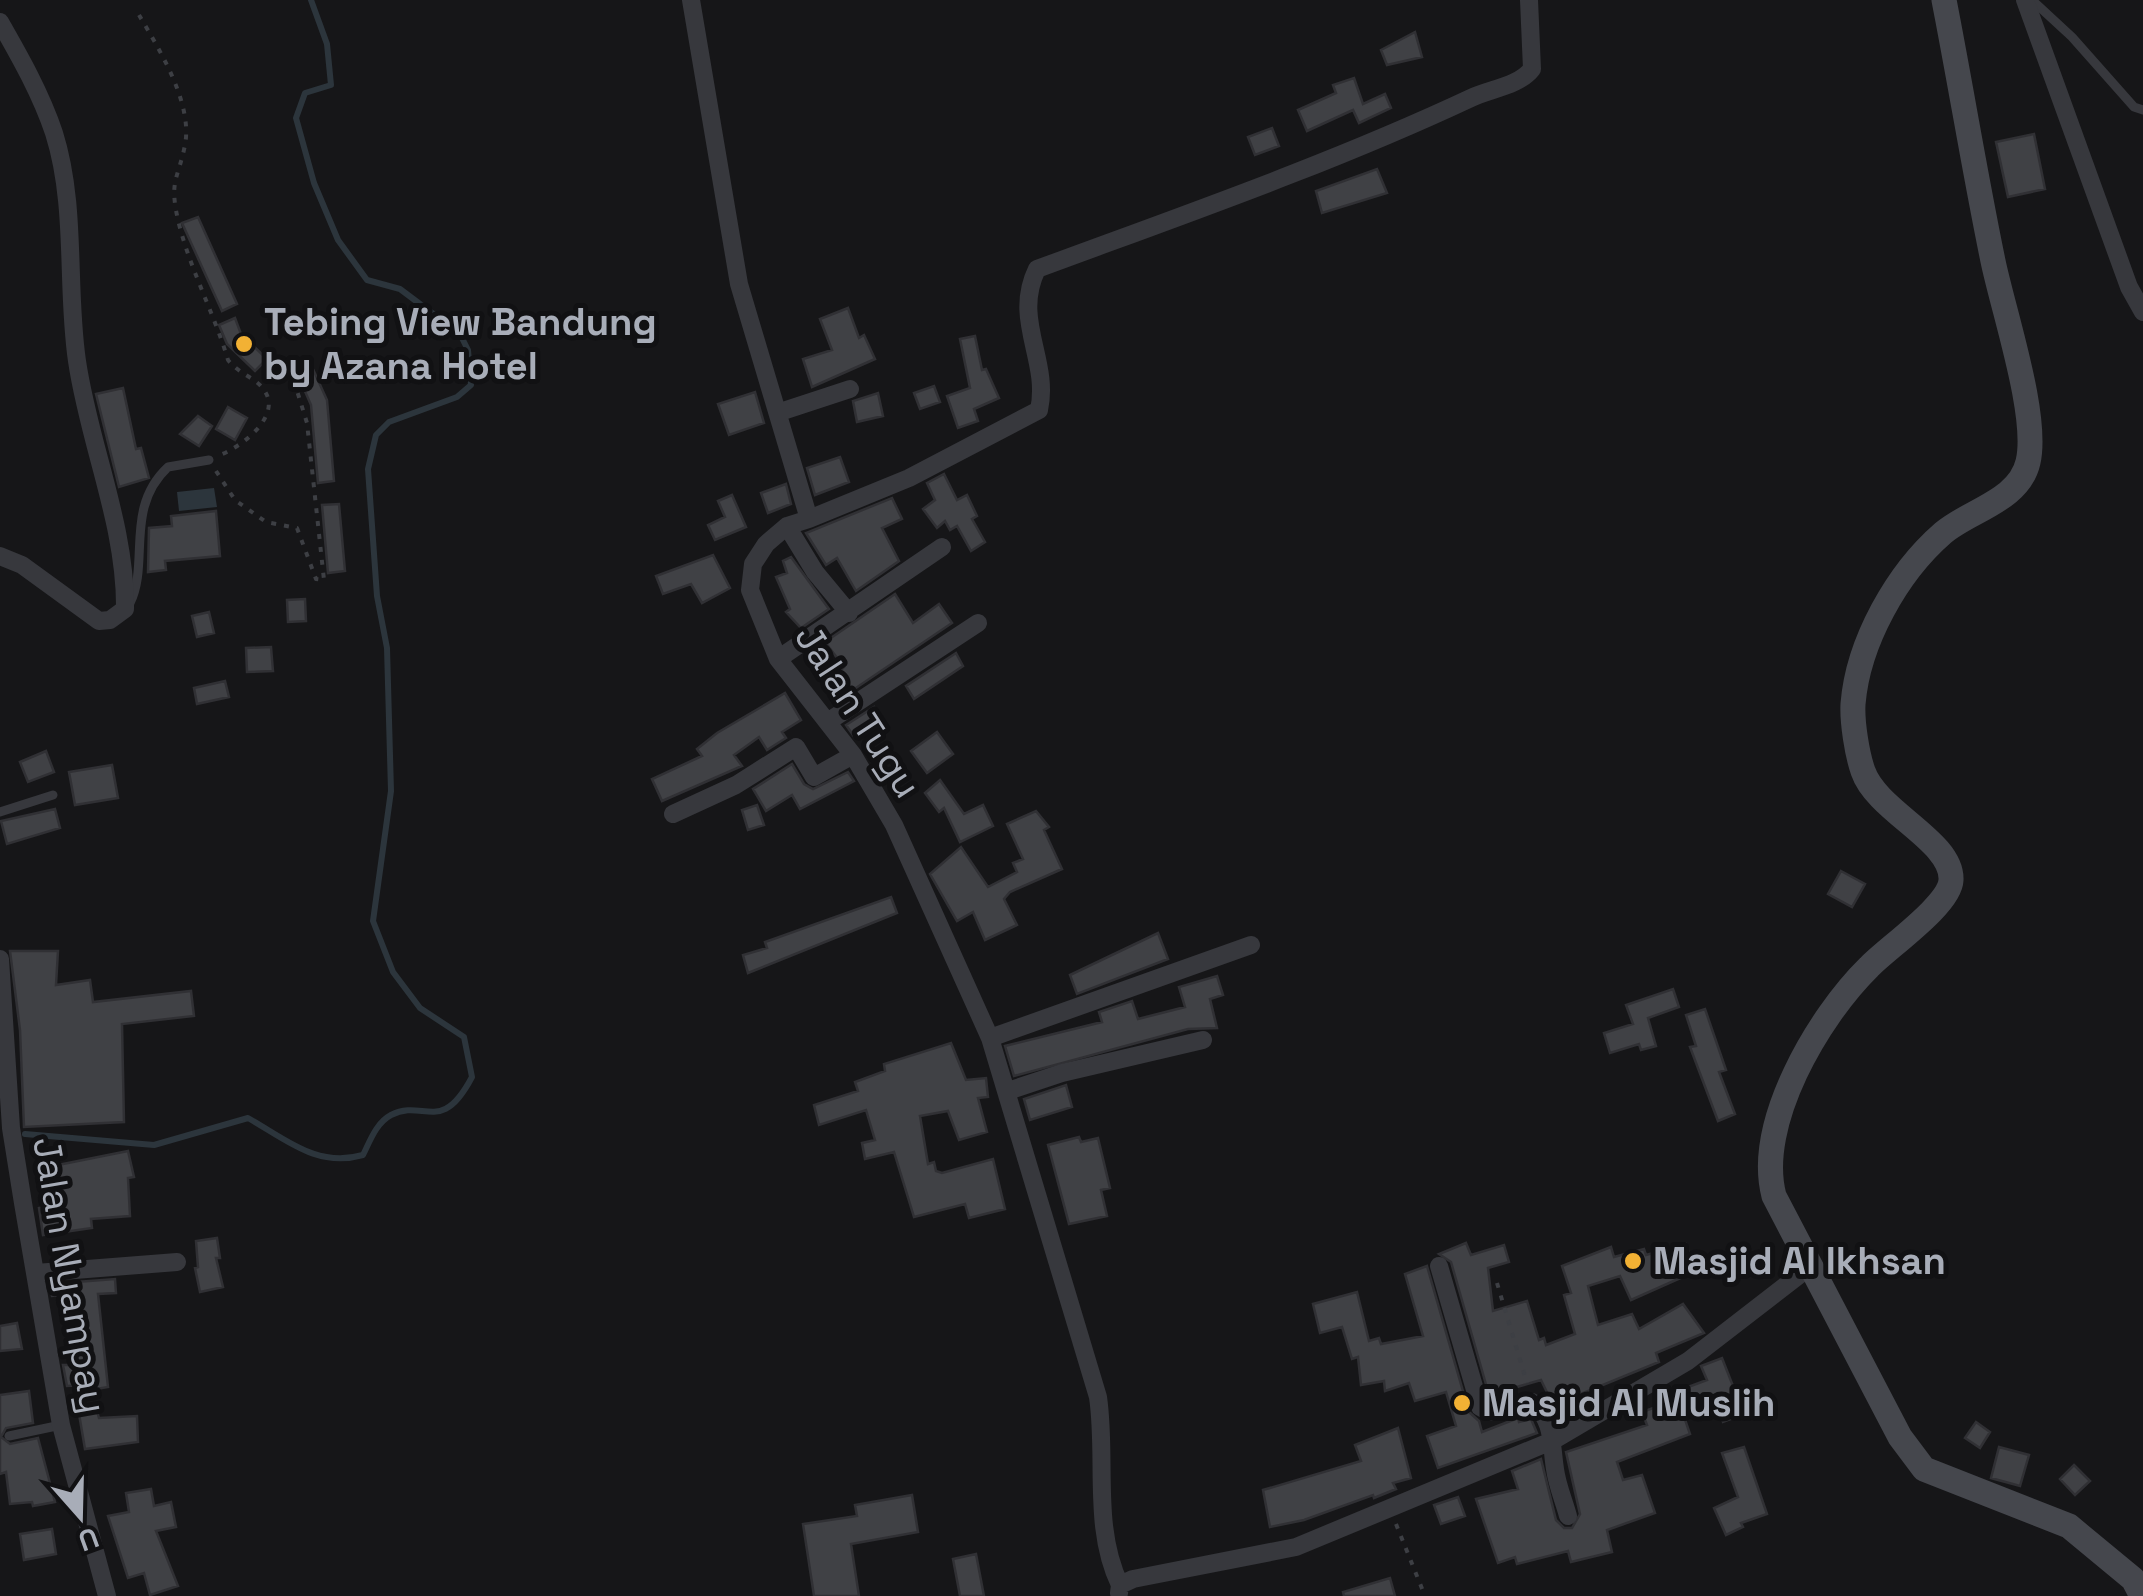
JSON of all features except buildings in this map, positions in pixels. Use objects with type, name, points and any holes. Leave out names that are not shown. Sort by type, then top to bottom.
[{"type":"main road","points":[[1944,0],[2026,410],[2028,462],[2014,488],[1943,533],[1902,582],[1872,630],[1853,705],[1863,773],[1892,811],[1946,856],[1951,880],[1944,898],[1867,968],[1833,1007],[1788,1086],[1771,1151],[1770,1179],[1900,1438],[1924,1468],[2070,1526],[2132,1579],[2142,1596]]},
{"type":"street","points":[[691,0],[739,284],[809,519]]},
{"type":"street","points":[[850,614],[787,526],[908,478],[1039,410],[1038,370],[1026,292],[1037,269],[1373,144],[1495,87],[1524,80],[1532,70],[1529,0]]},
{"type":"street","points":[[2028,0],[2129,286],[2143,312]]},
{"type":"street","points":[[0,22],[26,68],[54,133],[63,176],[77,360],[122,563],[125,609],[110,620],[99,621],[22,565],[0,556]]},
{"type":"street","points":[[780,412],[850,389]]},
{"type":"street","name":"Jalan Tugu","points":[[787,526],[766,544],[754,564],[750,590],[778,660],[853,755],[894,825],[990,1038],[1098,1397],[1105,1442],[1103,1524],[1108,1560],[1119,1590]]},
{"type":"street","points":[[778,660],[942,547]]},
{"type":"street","points":[[829,721],[978,624]]},
{"type":"street","points":[[673,814],[736,785],[796,747],[814,777],[853,755]]},
{"type":"street","points":[[990,1038],[1251,945]]},
{"type":"street","name":"Jalan Nyampay","points":[[0,959],[5,1129],[36,1273],[62,1424],[106,1596]]},
{"type":"street","points":[[1008,1091],[1062,1073],[1203,1040]]},
{"type":"street","points":[[36,1273],[177,1262]]},
{"type":"street","points":[[1439,1266],[1480,1407],[1489,1412],[1532,1402],[1540,1409],[1554,1440],[1554,1466],[1568,1516]]},
{"type":"street","points":[[1119,1590],[1157,1573],[1296,1547],[1391,1511],[1554,1440],[1688,1361],[1811,1266]]},
{"type":"lane","points":[[2028,0],[2072,37],[2134,107],[2143,110]]},
{"type":"lane","points":[[125,609],[134,596],[136,553],[151,489],[168,466],[209,460]]},
{"type":"lane","points":[[0,812],[53,795]]},
{"type":"lane","points":[[8,1436],[62,1424]]},
{"type":"path","points":[[139,14],[163,56],[180,104],[184,148],[173,174],[178,224],[228,360],[241,377],[255,380],[267,392],[269,404],[259,428],[209,460],[234,500],[266,522],[297,528],[316,579],[324,580],[307,423],[290,368]]},
{"type":"path","points":[[1497,1283],[1532,1402]]},
{"type":"path","points":[[1391,1511],[1425,1596]]},
{"type":"shaded area","points":[[214,488],[217,507],[179,511],[177,492]]},
{"type":"waterway","points":[[25,1134],[154,1145],[248,1118],[303,1150],[346,1158],[363,1155],[377,1127],[391,1115],[413,1110],[432,1112],[451,1105],[472,1077],[464,1037],[420,1008],[393,972],[373,921],[391,791],[387,648],[377,596],[368,469],[376,435],[389,422],[457,397],[471,385],[468,350],[460,334],[400,289],[367,280],[338,240],[314,183],[296,118],[305,93],[331,85],[327,44],[311,0]]},
{"type":"place","name":"Tebing View Bandung by Azana Hotel","points":[[244,344]]},
{"type":"place","name":"Masjid Al Ikhsan","points":[[1633,1261]]},
{"type":"place","name":"Masjid Al Muslih","points":[[1462,1403]]}]
